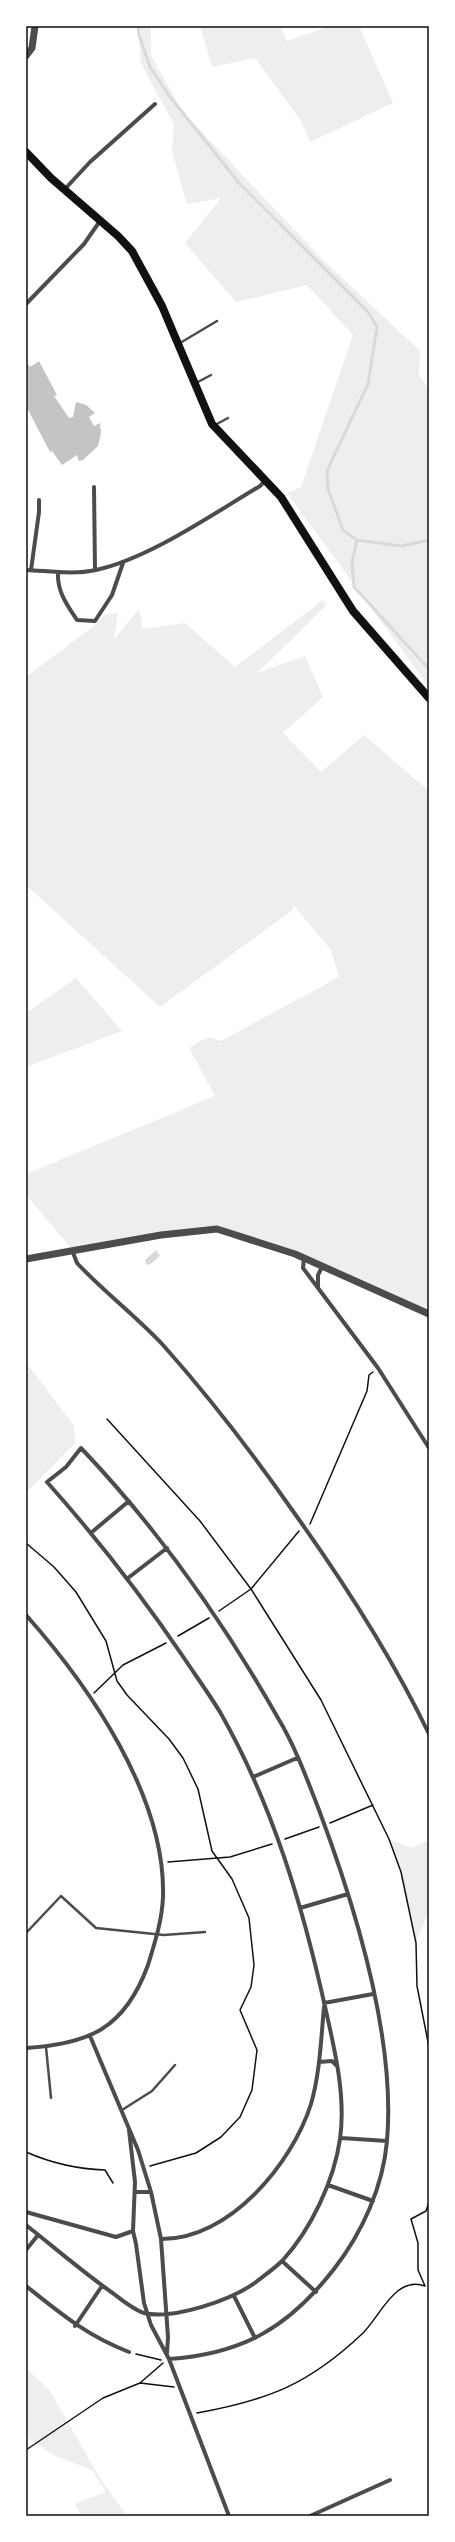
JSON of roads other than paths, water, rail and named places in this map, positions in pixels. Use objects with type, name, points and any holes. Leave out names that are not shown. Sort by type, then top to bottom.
[{"type":"main road","points":[[26,152],[64,190],[125,244],[138,261],[179,344],[213,426],[281,497],[352,611],[429,698]]},
{"type":"street","points":[[26,56],[32,48],[35,26]]},
{"type":"street","points":[[64,190],[90,162],[155,104]]},
{"type":"street","points":[[26,304],[84,244],[100,221]]},
{"type":"street","points":[[39,500],[39,512],[28,570],[58,573],[95,570],[123,563],[260,486],[265,481]]},
{"type":"street","points":[[94,487],[96,515],[94,543],[95,570]]},
{"type":"street","points":[[58,573],[58,584],[66,604],[77,620],[89,622],[95,621],[112,595],[123,563]]},
{"type":"street","points":[[26,1259],[72,1249],[210,1228],[224,1230],[304,1258],[429,1314]]},
{"type":"street","points":[[72,1249],[74,1258],[82,1268],[161,1343],[207,1394],[246,1445],[305,1528],[358,1607],[400,1677],[429,1734]]},
{"type":"street","points":[[304,1258],[303,1268],[378,1368],[429,1448]]},
{"type":"street","points":[[318,1288],[318,1274],[322,1267]]},
{"type":"street","points":[[26,2225],[102,2286],[125,2302],[147,2313],[196,2309],[234,2296],[249,2287],[282,2262],[302,2234],[328,2185],[340,2138],[341,2107],[336,2065],[324,2003],[300,1908],[279,1841],[253,1777],[219,1712],[128,1578],[92,1532],[47,1482],[66,1466],[81,1448],[129,1501],[167,1548],[214,1614],[280,1720],[324,1825],[348,1894],[373,1994],[385,2054],[387,2141],[380,2179],[372,2201],[356,2235],[316,2292],[297,2312],[268,2332],[255,2338],[223,2350],[169,2359]]},
{"type":"street","points":[[92,1532],[129,1501]]},
{"type":"street","points":[[128,1578],[167,1548]]},
{"type":"street","points":[[26,1615],[88,1696],[125,1758],[143,1795],[154,1827],[161,1863],[163,1897],[158,1934],[141,1983],[133,1998],[106,2026],[90,2036],[70,2043],[46,2047],[26,2048]]},
{"type":"street","points":[[253,1777],[297,1758]]},
{"type":"street","points":[[300,1908],[348,1894]]},
{"type":"street","points":[[324,2003],[373,1994]]},
{"type":"street","points":[[161,2239],[198,2234],[229,2217],[250,2200],[271,2175],[297,2134],[310,2104],[319,2062],[324,2003]]},
{"type":"street","points":[[90,2036],[122,2110],[144,2168],[151,2192],[161,2239],[167,2354]]},
{"type":"street","points":[[319,2062],[332,2061],[336,2065]]},
{"type":"street","points":[[129,2130],[134,2158],[135,2192],[132,2231],[147,2313],[151,2326],[167,2354],[177,2385],[229,2516]]},
{"type":"street","points":[[340,2138],[387,2141]]},
{"type":"street","points":[[328,2185],[372,2201]]},
{"type":"street","points":[[135,2192],[151,2192]]},
{"type":"street","points":[[27,2214],[116,2237],[132,2231]]},
{"type":"street","points":[[26,2250],[38,2235]]},
{"type":"street","points":[[282,2262],[316,2292]]},
{"type":"street","points":[[26,2286],[75,2326],[101,2340],[129,2352]]},
{"type":"street","points":[[75,2326],[102,2286]]},
{"type":"street","points":[[234,2296],[255,2338]]},
{"type":"street","points":[[310,2516],[390,2480]]},
{"type":"lane","points":[[179,344],[217,321]]},
{"type":"lane","points":[[195,383],[211,375]]},
{"type":"lane","points":[[213,426],[228,418]]},
{"type":"lane","points":[[26,1934],[61,1896],[96,1928],[158,1934],[205,1932]]},
{"type":"lane","points":[[46,2047],[51,2098]]},
{"type":"lane","points":[[122,2110],[146,2095],[175,2065]]},
{"type":"waterway","points":[[138,26],[139,35],[150,67],[170,97],[240,184],[368,312],[377,327],[368,384],[327,472],[328,489],[343,530],[357,540],[401,546],[429,540]]},
{"type":"waterway","points":[[357,540],[352,562],[354,587],[429,669]]}]
